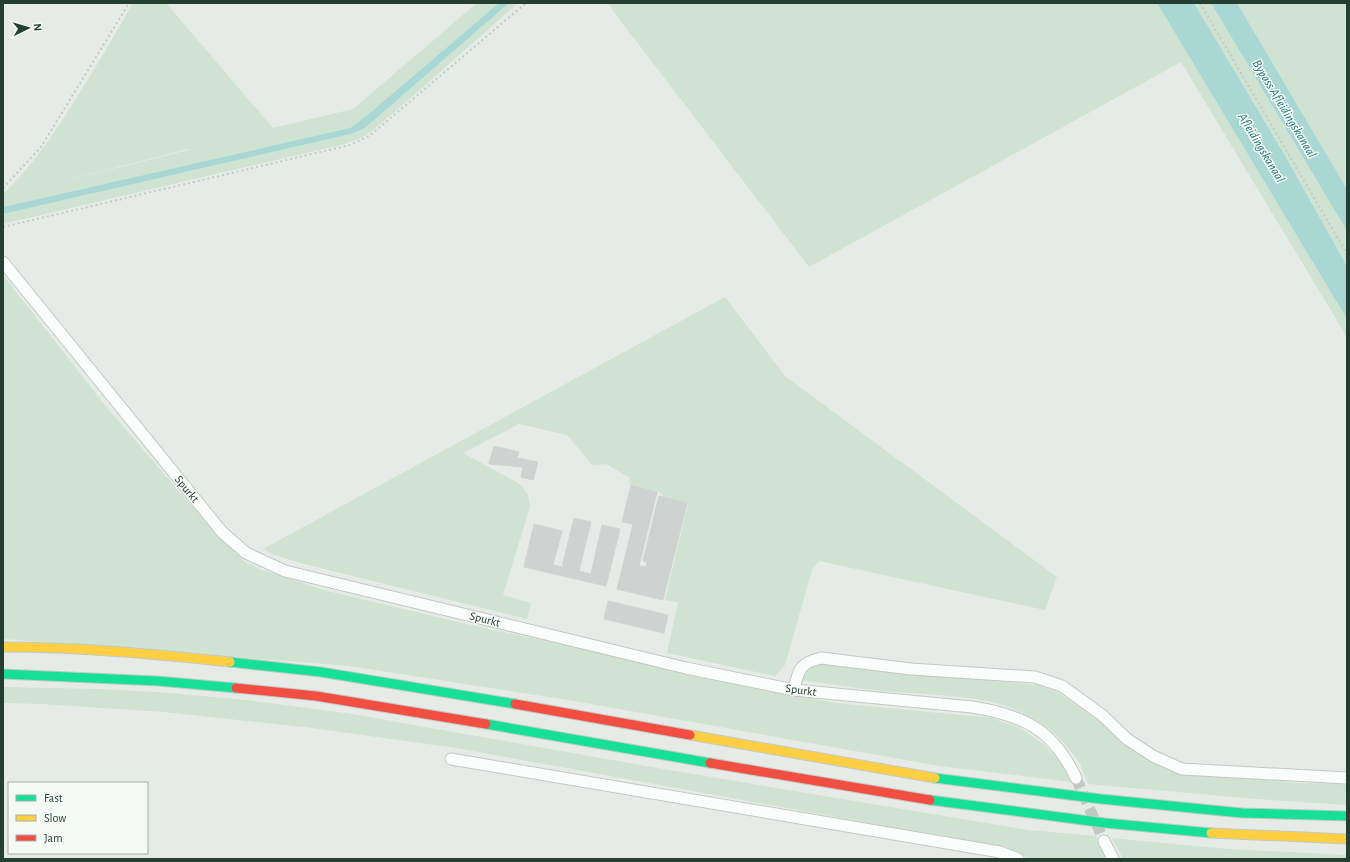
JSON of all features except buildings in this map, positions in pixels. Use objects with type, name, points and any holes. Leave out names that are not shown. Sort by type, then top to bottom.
[{"type":"highway","points":[[3,647],[41,647],[164,655],[321,672],[442,691],[950,781],[1101,799],[1242,812],[1347,816]]},
{"type":"highway","points":[[3,674],[158,681],[316,696],[442,716],[933,801],[1106,823],[1234,835],[1347,839]]},
{"type":"street","name":"Spurkt","points":[[3,262],[222,532],[246,553],[292,572],[686,668],[794,690],[972,707],[1001,712],[1028,722],[1055,745],[1069,764],[1076,778]]},
{"type":"street","points":[[794,690],[800,668],[810,661],[822,658],[911,669],[1035,677],[1062,686],[1102,715],[1127,739],[1153,756],[1182,769],[1347,778]]},
{"type":"street","points":[[451,759],[992,851],[1018,859]]},
{"type":"street","points":[[1104,841],[1113,859]]},
{"type":"path","points":[[3,188],[41,147],[129,3]]},
{"type":"path","points":[[3,227],[350,145],[369,136],[526,3]]},
{"type":"path","points":[[1200,3],[1347,254]]},
{"type":"green space","points":[[133,3],[166,3],[273,128],[353,109],[477,3],[499,3],[365,117],[350,128],[3,207],[3,194],[30,165],[53,135]],"holes":[[[188,149],[188,150],[32,189]]]},
{"type":"green space","points":[[509,3],[518,3],[396,111],[372,131],[359,139],[345,144],[3,224],[3,214],[351,134],[365,128]]},
{"type":"green space","points":[[607,3],[1157,3],[1347,319],[1347,337],[1181,62],[809,267]]},
{"type":"green space","points":[[1194,3],[1211,3],[1347,231],[1347,266],[1284,154]]},
{"type":"green space","points":[[1237,3],[1347,3],[1347,189]]},
{"type":"green space","points":[[3,275],[104,404],[184,497],[244,561],[259,569],[328,591],[458,622],[757,688],[836,703],[992,718],[1022,729],[1047,747],[1064,767],[1071,782],[939,766],[574,701],[349,666],[3,639]]},
{"type":"green space","points":[[725,297],[785,376],[1057,577],[1045,610],[819,561],[812,570],[785,665],[775,676],[667,653],[678,602],[665,600],[688,503],[665,497],[659,492],[629,484],[630,478],[606,464],[592,465],[567,435],[519,424],[463,453],[520,484],[528,495],[530,507],[503,595],[531,603],[527,619],[300,563],[272,554],[263,549]]},
{"type":"green space","points":[[820,664],[1038,685],[1059,693],[1111,729],[1175,770],[1299,783],[1347,784],[1347,805],[1256,799],[1088,784],[1080,764],[1062,741],[1043,724],[1022,712],[999,704],[975,699],[872,690],[800,680],[803,671]]},
{"type":"green space","points":[[3,687],[100,689],[171,693],[246,700],[352,714],[646,766],[1029,830],[1096,836],[1106,859],[1029,859],[1019,852],[902,829],[456,748],[312,728],[164,712],[3,703]]},
{"type":"green space","points":[[1112,838],[1228,849],[1347,855],[1347,859],[1123,859]]},
{"type":"water","points":[[499,3],[509,3],[365,128],[351,134],[3,214],[3,207],[350,128],[365,117]]},
{"type":"water","name":"Afleidingskanaal","points":[[1157,3],[1194,3],[1284,154],[1347,266],[1347,319]]},
{"type":"water","name":"Bypass Afleidingskanaal","points":[[1211,3],[1237,3],[1347,189],[1347,231]]},
{"type":"tunnel","points":[[1076,778],[1104,841]]},
{"type":"traffic: fast","points":[[230,662],[321,672],[515,704]]},
{"type":"traffic: fast","points":[[3,674],[158,681],[236,688]]},
{"type":"traffic: fast","points":[[486,724],[710,763]]},
{"type":"traffic: fast","points":[[935,778],[1101,799],[1242,813],[1347,816]]},
{"type":"traffic: fast","points":[[930,800],[1105,823],[1211,833]]},
{"type":"traffic: slow","points":[[3,647],[60,648],[173,656],[230,662]]},
{"type":"traffic: slow","points":[[690,735],[935,778]]},
{"type":"traffic: slow","points":[[1211,833],[1347,839]]},
{"type":"traffic: jam","points":[[236,688],[316,696],[486,724]]},
{"type":"traffic: jam","points":[[515,704],[690,735]]},
{"type":"traffic: jam","points":[[710,763],[930,800]]}]
